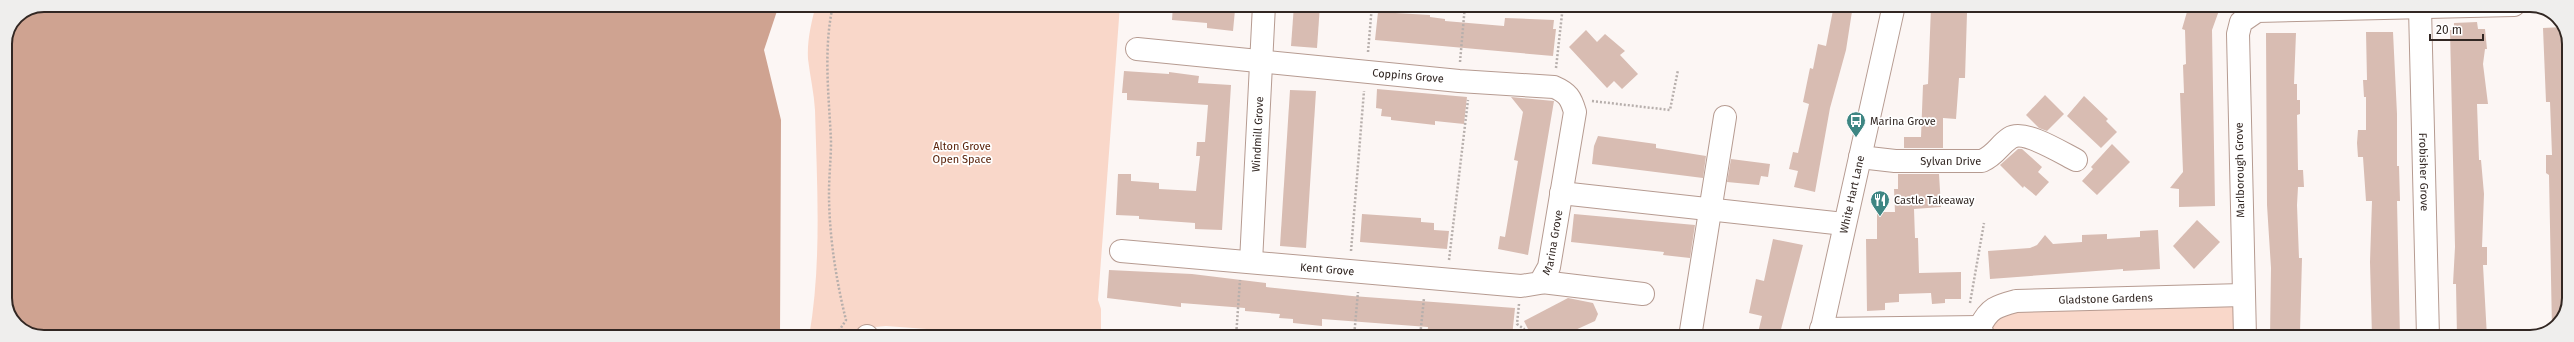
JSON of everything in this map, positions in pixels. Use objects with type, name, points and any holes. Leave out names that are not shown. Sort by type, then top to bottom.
[{"type":"street","name":"Windmill Grove","points":[[1246,262],[1262,62],[1264,12]]},
{"type":"street","name":"White Hart Lane","points":[[1821,330],[1892,12]]},
{"type":"street","name":"Marlborough Grove","points":[[2245,330],[2238,34],[2241,22],[2256,12]]},
{"type":"street","name":"Frobisher Grove","points":[[2420,12],[2428,330]]},
{"type":"street","name":"Coppins Grove","points":[[1137,49],[1464,81],[1563,93]]},
{"type":"street","name":"Marina Grove","points":[[1532,284],[1549,267],[1575,112],[1563,93]]},
{"type":"street","points":[[1691,330],[1712,208],[1725,117]]},
{"type":"street","name":"Sylvan Drive","points":[[1860,157],[1895,161],[1982,161],[1994,155],[2010,138],[2021,136],[2076,160]]},
{"type":"street","points":[[1561,193],[1712,208],[1844,224]]},
{"type":"street","name":"Kent Grove","points":[[1121,252],[1643,294]]},
{"type":"street","name":"Gladstone Gardens","points":[[1977,330],[1984,318],[1996,306],[2016,301],[2243,295]]},
{"type":"path","points":[[832,12],[829,24],[826,63],[831,142],[829,193],[840,296],[846,320],[840,330]]},
{"type":"path","points":[[1354,330],[1355,270],[1366,72],[1371,12]]},
{"type":"path","points":[[1422,330],[1436,278],[1464,81],[1465,12]]},
{"type":"path","points":[[1563,12],[1563,93],[1670,110],[1678,70]]},
{"type":"path","points":[[1977,330],[1984,223]]},
{"type":"path","points":[[1237,330],[1246,262]]},
{"type":"path","points":[[1524,330],[1517,324],[1532,284]]},
{"type":"green space","name":"Alton Grove Open Space","points":[[814,12],[1119,12],[1098,300],[1101,309],[1101,330],[941,330],[886,326],[864,328],[863,330],[810,330],[816,281],[818,224],[815,110],[808,59],[808,46]]},
{"type":"green space","points":[[2229,303],[2236,307],[2235,330],[1990,330],[1997,312]]},
{"type":"shaded area","points":[[44,12],[777,12],[764,50],[781,120],[780,330],[40,330],[30,327],[24,323],[17,316],[14,310],[12,300],[12,44],[14,32],[17,26],[26,17],[32,14]]},
{"type":"building","points":[[1173,12],[1235,12],[1233,31],[1207,28],[1207,23],[1172,20]]},
{"type":"building","points":[[1293,12],[1320,12],[1317,48],[1291,46]]},
{"type":"building","points":[[1378,12],[1430,15],[1430,17],[1445,19],[1445,21],[1504,26],[1505,18],[1554,20],[1553,29],[1556,29],[1553,56],[1375,40]]},
{"type":"building","points":[[1833,12],[1852,12],[1846,50],[1830,108],[1815,192],[1794,187],[1798,171],[1789,169],[1793,152],[1798,153],[1809,104],[1803,102],[1810,68],[1813,69],[1818,44],[1826,46]]},
{"type":"building","points":[[1931,12],[1967,13],[1965,78],[1959,78],[1956,119],[1943,118],[1943,148],[1904,148],[1904,137],[1921,137],[1923,85],[1928,84]]},
{"type":"building","points":[[2187,12],[2218,12],[2212,30],[2215,206],[2179,207],[2179,189],[2170,188],[2183,172],[2180,93],[2184,93],[2183,65],[2186,64],[2185,30],[2182,29]]},
{"type":"building","points":[[2477,22],[2478,29],[2485,29],[2487,49],[2485,49],[2483,64],[2488,104],[2477,104],[2479,160],[2481,160],[2484,194],[2482,247],[2487,247],[2487,265],[2483,265],[2487,330],[2457,330],[2456,284],[2453,284],[2455,247],[2450,30],[2454,30],[2454,23]]},
{"type":"building","points":[[2558,27],[2562,42],[2562,302],[2559,312],[2552,321],[2549,175],[2546,173],[2546,155],[2552,155],[2550,102],[2546,102],[2543,28]]},
{"type":"building","points":[[1586,30],[1597,42],[1605,34],[1625,51],[1620,55],[1638,74],[1622,89],[1614,81],[1607,88],[1569,47]]},
{"type":"building","points":[[2366,32],[2393,32],[2397,114],[2397,166],[2399,166],[2400,201],[2397,201],[2400,330],[2372,330],[2370,262],[2372,201],[2366,201],[2363,157],[2358,157],[2357,143],[2358,130],[2366,130],[2366,97],[2364,97],[2363,80],[2367,80]]},
{"type":"building","points":[[2266,33],[2296,33],[2294,84],[2297,84],[2297,100],[2300,100],[2300,114],[2297,115],[2298,170],[2303,170],[2304,187],[2298,187],[2297,205],[2299,258],[2302,258],[2300,330],[2270,330],[2271,268],[2267,205]]},
{"type":"building","points":[[1124,71],[1169,74],[1169,72],[1199,76],[1198,83],[1231,85],[1222,230],[1195,229],[1195,223],[1139,219],[1139,216],[1116,215],[1118,174],[1131,174],[1131,181],[1159,183],[1159,189],[1196,191],[1200,156],[1196,156],[1197,142],[1205,142],[1208,105],[1127,100],[1127,93],[1122,93]]},
{"type":"building","points":[[1377,89],[1467,97],[1464,124],[1435,121],[1435,125],[1391,120],[1391,117],[1381,116],[1382,109],[1376,108]]},
{"type":"building","points":[[1290,90],[1316,91],[1306,248],[1280,246]]},
{"type":"building","points":[[2045,95],[2064,114],[2047,131],[2039,128],[2026,115]]},
{"type":"building","points":[[2084,96],[2108,119],[2106,121],[2117,132],[2101,148],[2067,116]]},
{"type":"building","points":[[1511,97],[1554,101],[1528,255],[1498,249],[1500,236],[1505,237],[1518,161],[1514,160],[1523,112]]},
{"type":"building","points":[[1598,136],[1656,144],[1656,148],[1706,156],[1703,178],[1592,164],[1594,146]]},
{"type":"building","points":[[2112,144],[2130,162],[2097,195],[2082,181],[2093,169],[2091,167]]},
{"type":"building","points":[[2018,149],[2022,149],[2042,167],[2038,172],[2049,182],[2036,196],[2024,186],[2023,188],[2000,165]]},
{"type":"building","points":[[1731,159],[1770,164],[1768,177],[1761,176],[1759,185],[1727,182]]},
{"type":"building","points":[[1898,174],[1939,174],[1941,207],[1914,209],[1915,238],[1918,238],[1919,273],[1961,272],[1961,299],[1945,299],[1945,303],[1932,304],[1931,293],[1899,294],[1899,302],[1885,303],[1885,310],[1867,311],[1866,239],[1877,239],[1877,212],[1895,212],[1894,189],[1898,189]]},
{"type":"building","points":[[1362,214],[1421,218],[1421,222],[1434,223],[1434,230],[1449,231],[1447,249],[1360,242]]},
{"type":"building","points":[[1574,214],[1695,225],[1690,258],[1663,255],[1664,252],[1571,242]]},
{"type":"building","points":[[2197,220],[2220,242],[2194,269],[2173,246]]},
{"type":"building","points":[[2158,230],[2160,269],[2123,271],[2123,269],[1990,279],[1988,251],[2030,248],[2037,245],[2045,235],[2053,244],[2082,242],[2082,235],[2107,234],[2107,239],[2140,237],[2140,231]]},
{"type":"building","points":[[1773,239],[1803,245],[1781,330],[1759,330],[1762,316],[1749,313],[1756,279],[1764,281]]},
{"type":"building","points":[[1109,270],[1192,274],[1266,283],[1266,287],[1352,296],[1515,308],[1513,330],[1428,330],[1428,327],[1322,319],[1322,326],[1293,323],[1293,319],[1279,318],[1280,314],[1245,311],[1245,308],[1181,303],[1181,307],[1107,298]]},
{"type":"building","points":[[1568,298],[1593,303],[1598,314],[1595,321],[1575,330],[1528,330],[1524,321]]},
{"type":"place","name":"Marina Grove","points":[[1856,138]]},
{"type":"place","name":"Castle Takeaway","points":[[1880,217]]}]
